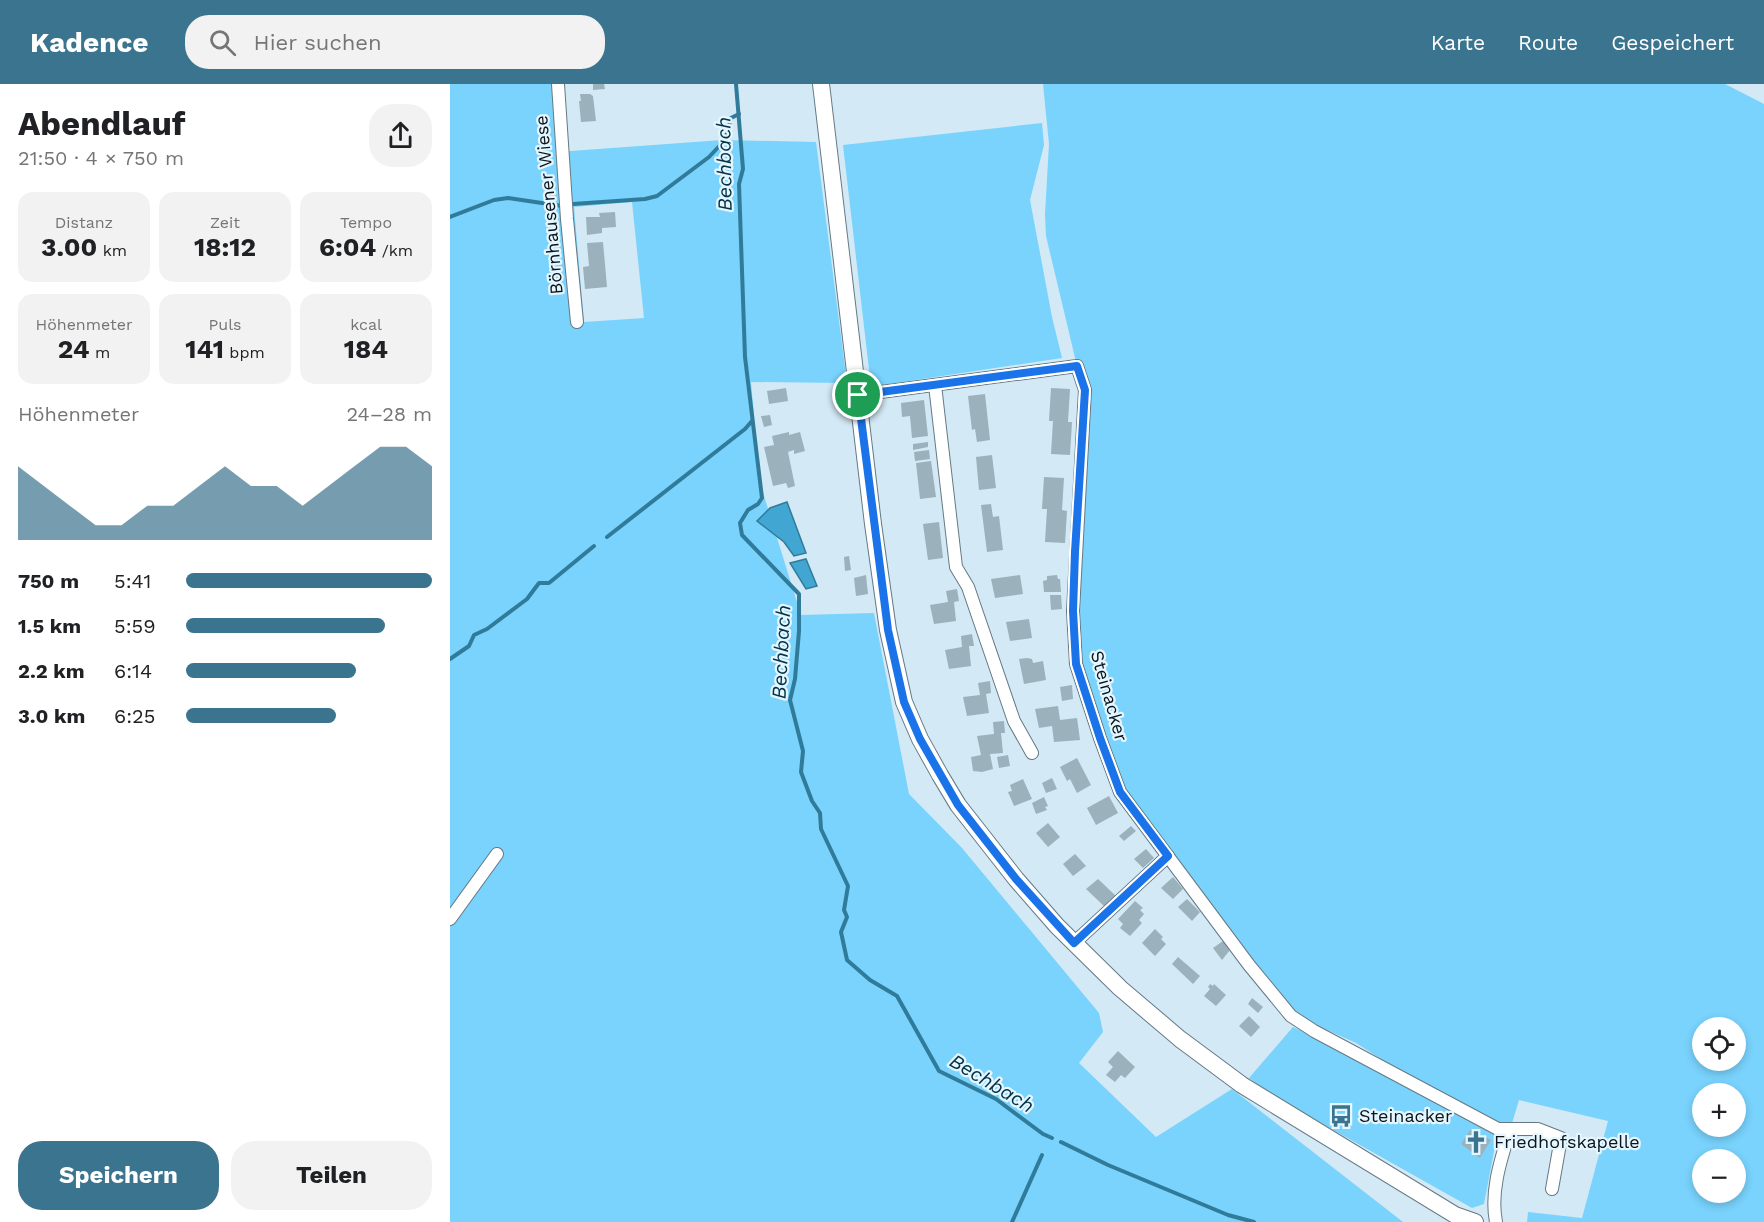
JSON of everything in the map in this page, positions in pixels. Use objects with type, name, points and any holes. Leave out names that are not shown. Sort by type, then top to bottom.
[{"type":"main road","points":[[820,84],[888,630],[904,702],[920,739],[958,805],[1016,879],[1074,943],[1120,988],[1180,1039],[1242,1085],[1455,1215],[1475,1222]]},
{"type":"street","name":"Börnhausener Wiese","points":[[558,84],[577,322]]},
{"type":"street","name":"Steinacker","points":[[858,395],[1077,366],[1085,390],[1073,588],[1076,664],[1120,792],[1249,965],[1291,1016],[1314,1031],[1498,1129],[1538,1129],[1562,1138],[1552,1189]]},
{"type":"street","points":[[935,385],[956,567],[968,587],[1014,721],[1032,753]]},
{"type":"street","points":[[450,919],[496,854]]},
{"type":"street","points":[[1074,943],[1168,856]]},
{"type":"street","points":[[1496,1222],[1494,1209],[1499,1166],[1510,1130]]},
{"type":"shaded area","points":[[450,84],[553,84],[557,152],[722,140],[816,142],[847,383],[751,382],[760,483],[801,615],[874,613],[909,794],[962,848],[1099,1013],[1103,1032],[1079,1063],[1156,1137],[1232,1089],[1403,1222],[450,1222]],"holes":[[[632,202],[644,318],[584,322],[574,207]]]},
{"type":"shaded area","points":[[1043,84],[1725,84],[1764,104],[1764,1222],[1527,1222],[1528,1212],[1582,1218],[1608,1121],[1519,1100],[1510,1130],[1458,1108],[1356,1043],[1300,1018],[1249,965],[1120,792],[1076,664],[1085,390],[1077,366],[1046,236],[1049,144]]},
{"type":"shaded area","points":[[1042,123],[1044,145],[1030,200],[1062,358],[876,386],[870,378],[843,145]]},
{"type":"shaded area","points":[[787,502],[806,553],[794,556],[784,542],[757,521],[770,508]]},
{"type":"shaded area","points":[[806,559],[817,586],[806,589],[790,563]]},
{"type":"shaded area","points":[[1293,1027],[1339,1049],[1494,1134],[1496,1141],[1484,1204],[1472,1208],[1278,1099],[1249,1078]]},
{"type":"building","points":[[593,84],[604,84],[605,89],[593,90]]},
{"type":"building","points":[[580,94],[593,96],[596,121],[581,122]]},
{"type":"building","points":[[615,212],[616,227],[602,228],[602,233],[587,235],[586,217],[600,217],[599,213]]},
{"type":"building","points":[[603,242],[607,287],[585,289],[583,267],[589,266],[587,243]]},
{"type":"building","points":[[786,388],[788,401],[769,404],[767,391]]},
{"type":"building","points":[[1051,388],[1070,389],[1068,422],[1072,422],[1070,455],[1051,454],[1053,421],[1049,421]]},
{"type":"building","points":[[985,394],[990,440],[977,442],[975,429],[972,430],[968,396]]},
{"type":"building","points":[[924,400],[928,436],[912,438],[910,416],[902,417],[901,403]]},
{"type":"building","points":[[770,415],[772,425],[764,427],[761,416]]},
{"type":"building","points":[[789,432],[789,435],[800,432],[805,451],[794,454],[794,450],[788,452],[795,486],[788,488],[786,483],[773,486],[764,447],[774,445],[772,436]]},
{"type":"building","points":[[928,442],[928,447],[913,450],[913,444]]},
{"type":"building","points":[[929,450],[930,459],[915,461],[914,452]]},
{"type":"building","points":[[992,455],[996,488],[979,490],[976,457]]},
{"type":"building","points":[[931,461],[936,497],[920,499],[916,463]]},
{"type":"building","points":[[1044,477],[1064,478],[1062,510],[1067,511],[1065,543],[1045,542],[1047,509],[1042,509]]},
{"type":"building","points":[[991,504],[993,517],[999,516],[1003,550],[987,552],[981,505]]},
{"type":"building","points":[[939,522],[943,558],[928,560],[923,524]]},
{"type":"building","points":[[849,556],[851,570],[845,571],[844,557]]},
{"type":"building","points":[[866,575],[868,594],[856,596],[854,578]]},
{"type":"building","points":[[1020,575],[1023,594],[995,598],[991,579]]},
{"type":"building","points":[[1057,575],[1060,579],[1061,592],[1044,592],[1043,581],[1047,580],[1047,576]]},
{"type":"building","points":[[957,589],[959,601],[954,602],[956,621],[934,624],[930,605],[948,602],[946,591]]},
{"type":"building","points":[[1050,595],[1061,595],[1062,609],[1051,610]]},
{"type":"building","points":[[1029,619],[1032,638],[1010,641],[1006,622]]},
{"type":"building","points":[[972,634],[974,646],[969,646],[971,666],[949,669],[945,650],[962,647],[961,636]]},
{"type":"building","points":[[1019,659],[1032,659],[1033,663],[1043,661],[1046,680],[1024,684]]},
{"type":"building","points":[[990,681],[991,693],[986,694],[989,713],[967,716],[963,697],[980,695],[978,683]]},
{"type":"building","points":[[1072,685],[1073,699],[1062,701],[1060,687]]},
{"type":"building","points":[[1058,706],[1060,720],[1077,718],[1080,740],[1054,742],[1052,726],[1039,728],[1035,709]]},
{"type":"building","points":[[1004,721],[1005,733],[1001,733],[1003,753],[990,754],[993,769],[982,772],[973,771],[971,757],[981,755],[977,736],[994,734],[993,722]]},
{"type":"building","points":[[1008,755],[1010,766],[999,768],[997,757]]},
{"type":"building","points":[[1077,758],[1091,785],[1077,793],[1070,779],[1067,781],[1060,767]]},
{"type":"building","points":[[1052,778],[1057,789],[1046,793],[1042,783]]},
{"type":"building","points":[[1023,779],[1032,799],[1014,806],[1008,792],[1012,791],[1010,785]]},
{"type":"building","points":[[1109,796],[1118,813],[1096,825],[1087,808]]},
{"type":"building","points":[[1044,797],[1048,806],[1045,807],[1047,810],[1036,814],[1032,803]]},
{"type":"building","points":[[1048,823],[1060,837],[1048,847],[1036,833]]},
{"type":"building","points":[[1131,826],[1136,831],[1124,841],[1119,836]]},
{"type":"building","points":[[1146,849],[1154,858],[1143,868],[1134,859]]},
{"type":"building","points":[[1075,854],[1086,866],[1073,876],[1063,864]]},
{"type":"building","points":[[1173,877],[1183,889],[1173,899],[1161,888]]},
{"type":"building","points":[[1098,879],[1116,896],[1105,907],[1086,889]]},
{"type":"building","points":[[1187,899],[1200,912],[1192,921],[1178,907]]},
{"type":"building","points":[[1135,901],[1143,908],[1140,910],[1144,914],[1139,920],[1142,923],[1130,936],[1120,928],[1123,924],[1118,919]]},
{"type":"building","points":[[1155,929],[1166,944],[1155,956],[1142,943]]},
{"type":"building","points":[[1223,941],[1230,950],[1222,960],[1213,948]]},
{"type":"building","points":[[1178,957],[1200,976],[1193,984],[1172,964]]},
{"type":"building","points":[[1210,984],[1213,986],[1214,984],[1226,995],[1216,1006],[1204,996],[1210,989],[1208,987]]},
{"type":"building","points":[[1252,998],[1263,1007],[1258,1013],[1248,1004]]},
{"type":"building","points":[[1249,1016],[1260,1027],[1251,1037],[1239,1026]]},
{"type":"building","points":[[1118,1051],[1135,1067],[1125,1078],[1121,1075],[1115,1082],[1106,1075],[1113,1067],[1108,1062]]},
{"type":"building","name":"Friedhofskapelle","points":[[1470,1130],[1491,1140],[1480,1158],[1461,1144]]},
{"type":"waterway","name":"Bechbach","points":[[736,84],[743,169],[739,184],[745,357],[762,498],[758,504],[748,510],[740,523],[742,535],[799,594],[795,679],[790,700],[803,751],[801,772],[812,801],[820,813],[821,829],[848,886],[844,910],[847,917],[841,932],[847,960],[870,980],[897,996],[939,1071],[996,1099],[1043,1134],[1052,1138]]},
{"type":"waterway","points":[[573,204],[645,199],[657,196],[709,157],[725,140],[731,118],[739,114]]},
{"type":"waterway","points":[[450,217],[494,200],[508,198],[562,206]]},
{"type":"waterway","points":[[607,537],[745,429],[752,421]]},
{"type":"waterway","points":[[450,659],[469,646],[474,635],[487,629],[527,599],[539,583],[549,583],[594,546]]},
{"type":"waterway","name":"Bechbach","points":[[1061,1142],[1108,1165],[1228,1215],[1254,1222]]},
{"type":"waterway","points":[[1012,1222],[1042,1155]]},
{"type":"place","name":"Steinacker","points":[[1341,1116]]},
{"type":"place","name":"Friedhofskapelle","points":[[1476,1142]]},
{"type":"route","points":[[1077,366],[1085,390],[1073,611],[1076,664],[1120,792],[1168,856],[1074,943],[1016,879],[958,805],[920,739],[904,702],[888,630],[858,395],[1077,366]]}]
